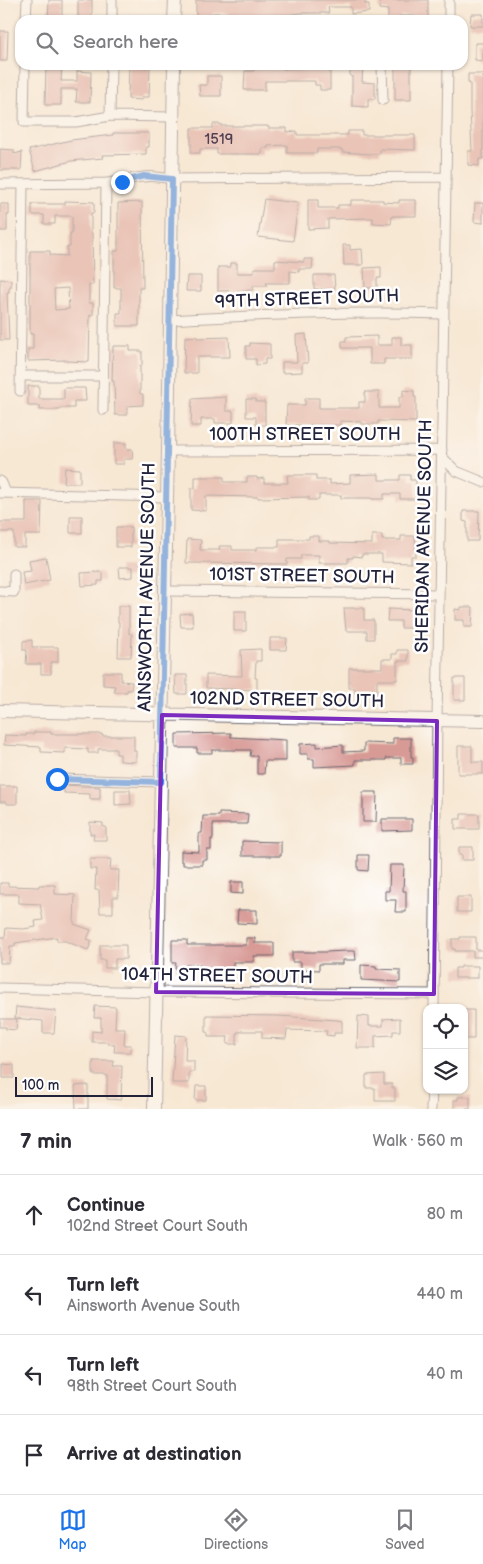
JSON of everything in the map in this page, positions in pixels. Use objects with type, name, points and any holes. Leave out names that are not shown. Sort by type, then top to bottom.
[{"type":"street","points":[[26,0],[26,15]]},
{"type":"street","points":[[112,0],[112,15]]},
{"type":"street","points":[[174,15],[175,0]]},
{"type":"street","points":[[449,0],[449,15]]},
{"type":"street","points":[[25,70],[24,122],[76,122],[110,116],[173,117]]},
{"type":"street","points":[[110,116],[111,70]]},
{"type":"street","name":"AINSWORTH AVENUE SOUTH","points":[[154,1109],[174,70]]},
{"type":"street","points":[[382,70],[383,100]]},
{"type":"street","name":"SHERIDAN AVENUE SOUTH","points":[[434,1004],[448,70]]},
{"type":"street","points":[[0,184],[106,183],[144,176],[172,179],[446,177]]},
{"type":"street","points":[[103,410],[106,183]]},
{"type":"street","points":[[20,391],[23,184]]},
{"type":"street","name":"99TH STREET SOUTH","points":[[170,320],[342,312],[444,314]]},
{"type":"street","points":[[20,376],[104,376]]},
{"type":"street","name":"100TH STREET SOUTH","points":[[168,451],[442,453]]},
{"type":"street","points":[[442,453],[456,471],[483,482]]},
{"type":"street","points":[[0,481],[3,493],[167,497]]},
{"type":"street","points":[[0,591],[14,592],[14,574]]},
{"type":"street","name":"101ST STREET SOUTH","points":[[164,592],[439,594]]},
{"type":"street","name":"102ND STREET SOUTH","points":[[0,711],[437,721],[483,720]]},
{"type":"street","points":[[57,779],[161,782]]},
{"type":"street","name":"104TH STREET SOUTH","points":[[0,988],[156,992],[434,994]]},
{"type":"street","points":[[431,1109],[432,1094]]},
{"type":"highlighted area","points":[[162,715],[437,721],[434,994],[156,992]]},
{"type":"building","points":[[49,0],[62,0],[62,15],[48,15]]},
{"type":"building","points":[[78,0],[92,0],[92,15],[78,15]]},
{"type":"building","points":[[196,0],[365,0],[365,4],[369,4],[369,12],[351,14],[351,7],[328,7],[329,13],[229,15],[229,13],[213,13],[213,15],[196,15]]},
{"type":"building","points":[[380,0],[428,0],[428,15],[388,15],[388,10],[379,9]]},
{"type":"building","points":[[471,14],[483,14],[483,26],[470,26]]},
{"type":"building","points":[[0,31],[8,31],[7,61],[0,61]]},
{"type":"building","points":[[475,43],[483,43],[483,61],[475,60]]},
{"type":"building","points":[[46,70],[62,70],[61,81],[77,81],[77,71],[91,72],[90,102],[76,102],[77,89],[61,89],[61,105],[45,105]]},
{"type":"building","points":[[129,70],[150,70],[149,97],[142,97],[142,100],[128,99]]},
{"type":"building","points":[[330,70],[330,90],[320,90],[320,85],[315,85],[315,81],[265,81],[265,90],[244,90],[245,71]]},
{"type":"building","points":[[350,70],[363,70],[362,82],[375,83],[375,99],[368,99],[368,107],[352,106],[352,76],[350,76]]},
{"type":"building","points":[[395,70],[411,70],[411,100],[395,100]]},
{"type":"building","points":[[468,74],[483,74],[483,159],[479,159],[479,166],[468,165],[468,151],[472,151],[470,83],[468,83]]},
{"type":"building","points":[[207,76],[221,76],[221,96],[200,96],[199,85],[207,85]]},
{"type":"building","points":[[213,124],[221,124],[221,126],[287,128],[287,132],[297,131],[297,135],[348,135],[348,131],[362,131],[362,135],[415,135],[415,150],[380,149],[380,154],[370,154],[342,152],[342,149],[317,149],[317,153],[287,153],[287,145],[262,148],[262,154],[217,154],[217,149],[200,149],[200,153],[191,153],[191,128],[213,128]]},
{"type":"building","points":[[113,133],[149,133],[149,147],[146,147],[146,154],[102,155],[103,158],[71,161],[35,171],[29,150],[71,140],[113,135]]},
{"type":"building","points":[[0,149],[14,150],[14,154],[22,152],[21,170],[0,170]]},
{"type":"building","points":[[264,199],[298,203],[293,241],[258,237]]},
{"type":"building","points":[[308,200],[318,200],[318,208],[338,208],[338,205],[351,205],[351,200],[383,200],[383,202],[399,203],[399,200],[416,200],[416,216],[392,216],[391,224],[373,223],[373,218],[328,219],[328,228],[308,229]]},
{"type":"building","points":[[65,201],[94,202],[94,213],[91,213],[93,285],[89,285],[89,303],[93,303],[93,315],[90,315],[89,362],[66,360],[28,361],[28,349],[33,349],[33,334],[30,334],[30,251],[50,251],[50,255],[67,256],[67,247],[70,247],[70,233],[72,233],[72,216],[55,216],[55,224],[44,224],[44,215],[32,215],[32,204],[65,204]],"holes":[[[68,288],[69,309],[55,310],[54,289]]]},
{"type":"building","points":[[142,202],[143,288],[139,288],[139,326],[117,326],[117,313],[121,313],[121,288],[114,288],[114,251],[118,251],[118,203]]},
{"type":"building","points":[[475,203],[483,203],[483,223],[474,222]]},
{"type":"building","points":[[0,204],[9,204],[7,231],[0,231]]},
{"type":"building","points":[[343,245],[350,245],[350,250],[362,249],[363,265],[344,265]]},
{"type":"building","points":[[304,259],[313,259],[312,269],[299,269],[299,272],[290,271],[290,283],[266,283],[267,286],[253,286],[253,290],[218,291],[218,267],[230,267],[230,263],[237,263],[237,273],[254,273],[254,268],[275,268],[275,260],[304,262]]},
{"type":"building","points":[[381,267],[381,278],[377,278],[377,288],[365,288],[364,268]]},
{"type":"building","points":[[314,275],[334,275],[335,289],[314,289]]},
{"type":"building","points":[[187,276],[201,276],[201,291],[186,291]]},
{"type":"building","points":[[0,279],[11,280],[11,287],[9,287],[9,292],[7,292],[9,340],[0,340]]},
{"type":"building","points":[[306,334],[308,363],[302,363],[302,372],[282,373],[282,362],[297,362],[296,335]]},
{"type":"building","points":[[197,336],[197,338],[229,337],[230,357],[197,357],[197,373],[184,373],[185,337]]},
{"type":"building","points":[[377,336],[377,345],[392,345],[392,337],[401,337],[401,345],[412,345],[412,359],[384,359],[384,364],[370,364],[370,348],[342,348],[342,341],[346,341],[346,337]]},
{"type":"building","points":[[250,343],[270,344],[270,359],[265,359],[265,364],[256,365],[256,359],[246,359],[246,346],[250,346]]},
{"type":"building","points":[[113,346],[130,346],[130,351],[142,351],[140,394],[143,394],[143,405],[127,406],[127,415],[115,415],[114,381],[112,381]]},
{"type":"building","points":[[28,386],[39,386],[39,399],[64,399],[64,388],[85,388],[86,401],[74,401],[74,408],[40,410],[40,406],[28,406]]},
{"type":"building","points":[[403,390],[414,391],[414,397],[416,397],[416,422],[378,421],[378,424],[362,424],[362,422],[340,421],[340,425],[286,425],[287,405],[305,405],[305,398],[319,398],[319,408],[359,408],[359,402],[365,402],[365,392],[379,392],[379,408],[399,408],[399,397],[403,397]]},
{"type":"building","points":[[226,397],[226,411],[233,411],[233,423],[215,423],[215,419],[201,419],[201,426],[191,426],[192,399]]},
{"type":"building","points":[[246,399],[256,399],[256,402],[265,402],[265,425],[256,425],[256,417],[246,417]]},
{"type":"building","points":[[114,443],[126,443],[126,449],[132,449],[133,459],[124,459],[124,464],[114,464]]},
{"type":"building","points":[[65,468],[80,469],[80,483],[64,483]]},
{"type":"building","points":[[379,474],[379,480],[400,480],[400,475],[410,475],[410,480],[416,480],[416,499],[400,499],[400,494],[384,494],[384,499],[341,498],[341,495],[319,495],[319,500],[309,500],[309,497],[206,496],[206,511],[191,510],[191,488],[195,488],[195,477],[224,477],[224,482],[247,482],[247,477],[257,477],[257,479],[264,478],[264,483],[288,483],[287,475],[316,475],[316,480],[330,480],[330,484],[350,483],[350,475]]},
{"type":"building","points":[[26,501],[42,501],[41,535],[25,535],[25,547],[14,547],[14,532],[0,532],[0,522],[26,522]]},
{"type":"building","points":[[463,511],[479,511],[478,541],[467,541],[467,522],[463,521]]},
{"type":"building","points":[[70,516],[82,516],[82,533],[70,533]]},
{"type":"building","points":[[116,527],[131,527],[131,547],[116,547]]},
{"type":"building","points":[[372,535],[382,535],[382,540],[401,540],[401,536],[415,536],[416,556],[411,556],[411,563],[382,562],[382,554],[362,554],[362,557],[353,556],[353,558],[348,558],[348,563],[319,563],[319,555],[301,555],[301,559],[287,559],[287,564],[186,563],[187,539],[201,540],[200,550],[220,550],[219,546],[232,546],[232,550],[256,550],[256,547],[279,547],[279,539],[309,539],[309,536],[319,536],[319,541],[330,541],[330,543],[372,544]]},
{"type":"building","points":[[46,557],[50,580],[24,585],[22,572],[31,571],[29,560]]},
{"type":"building","points":[[119,567],[133,567],[133,577],[120,578]]},
{"type":"building","points":[[81,573],[103,573],[103,581],[98,581],[98,585],[82,586]]},
{"type":"building","points":[[118,606],[129,606],[129,634],[132,634],[131,657],[118,657]]},
{"type":"building","points":[[461,607],[473,607],[472,627],[464,627],[464,620],[455,620],[455,609],[461,610]]},
{"type":"building","points":[[344,608],[364,608],[364,620],[374,620],[374,639],[367,639],[367,631],[346,631]]},
{"type":"building","points":[[388,609],[414,610],[414,628],[401,628],[401,621],[387,621]]},
{"type":"building","points":[[234,611],[246,611],[246,631],[234,631]]},
{"type":"building","points":[[192,613],[193,627],[181,627],[180,614]]},
{"type":"building","points":[[270,638],[287,638],[286,650],[270,650]]},
{"type":"building","points":[[32,640],[32,647],[58,647],[58,662],[51,662],[51,674],[41,674],[41,664],[26,664],[27,650],[23,650],[23,641]]},
{"type":"building","points":[[261,649],[261,661],[256,661],[255,678],[257,678],[257,690],[206,688],[206,675],[242,676],[241,650]]},
{"type":"building","points":[[397,650],[408,650],[408,661],[397,661],[397,680],[377,680],[377,694],[355,694],[355,688],[349,688],[349,668],[382,668],[382,659],[392,659],[392,654],[397,654]]},
{"type":"building","points":[[103,672],[121,672],[121,681],[132,682],[131,690],[127,690],[127,692],[114,692],[115,686],[103,685]]},
{"type":"building","points":[[175,675],[187,675],[187,694],[176,694]]},
{"type":"building","points":[[454,678],[465,678],[465,700],[454,700]]},
{"type":"building","points":[[34,732],[134,736],[136,762],[120,761],[120,754],[116,754],[116,749],[98,749],[98,753],[88,753],[88,749],[65,748],[65,753],[41,752],[41,747],[4,745],[5,735],[26,736],[26,734],[34,734]]},
{"type":"building","points":[[231,733],[231,737],[286,740],[286,761],[265,761],[264,774],[257,774],[257,756],[250,756],[251,750],[212,750],[212,753],[197,753],[197,748],[176,748],[176,734]]},
{"type":"building","points":[[393,738],[411,738],[413,764],[401,764],[401,758],[386,758],[386,760],[355,760],[355,765],[314,767],[314,759],[308,759],[308,754],[300,754],[300,744],[317,743],[317,747],[343,745],[343,752],[364,751],[364,743],[393,744]]},
{"type":"building","points":[[458,746],[472,746],[472,762],[483,762],[483,774],[458,774]]},
{"type":"building","points":[[64,785],[100,787],[100,799],[90,799],[90,794],[64,793]]},
{"type":"building","points":[[0,786],[17,786],[17,804],[0,802]]},
{"type":"building","points":[[115,790],[130,790],[131,804],[115,805]]},
{"type":"building","points":[[363,792],[377,792],[376,822],[363,822]]},
{"type":"building","points":[[219,813],[248,814],[247,824],[213,824],[213,839],[211,839],[211,850],[207,850],[207,860],[202,860],[202,865],[183,865],[183,862],[181,862],[181,851],[199,852],[199,833],[202,833],[203,816],[219,816]]},
{"type":"building","points":[[461,814],[479,814],[479,829],[455,829],[455,819],[461,819]]},
{"type":"building","points":[[382,819],[412,819],[412,830],[382,831]]},
{"type":"building","points":[[90,822],[103,823],[103,827],[106,827],[106,840],[93,840],[94,834],[90,834]]},
{"type":"building","points":[[242,841],[281,842],[281,856],[242,856]]},
{"type":"building","points":[[459,847],[473,847],[473,860],[462,860],[462,855],[459,855]]},
{"type":"building","points":[[358,855],[369,855],[368,871],[358,870]]},
{"type":"building","points":[[90,859],[111,859],[110,870],[119,870],[118,897],[113,897],[113,913],[100,913],[99,890],[95,890],[96,869],[90,869]]},
{"type":"building","points":[[390,865],[404,865],[403,891],[406,891],[406,912],[395,912],[396,900],[385,900],[385,891],[389,891]]},
{"type":"building","points":[[231,882],[243,882],[243,894],[231,893]]},
{"type":"building","points":[[0,883],[8,883],[8,886],[39,887],[39,885],[55,885],[55,894],[75,895],[74,924],[91,930],[87,939],[92,941],[88,950],[65,941],[57,941],[57,937],[15,943],[15,946],[10,946],[9,963],[0,963],[0,937],[5,937],[6,928],[23,929],[36,927],[35,921],[43,920],[40,904],[19,903],[19,894],[0,894]]},
{"type":"building","points":[[457,897],[471,897],[471,912],[457,912]]},
{"type":"building","points":[[238,910],[257,910],[257,924],[237,923]]},
{"type":"building","points":[[460,937],[476,937],[476,950],[483,950],[483,957],[473,957],[473,951],[455,951],[455,949],[452,949],[452,939],[460,939]]},
{"type":"building","points":[[246,938],[255,938],[255,943],[274,943],[274,956],[254,956],[254,962],[233,962],[233,970],[200,970],[200,965],[186,965],[186,969],[175,969],[176,963],[172,963],[172,940],[187,940],[187,945],[246,945]]},
{"type":"building","points":[[100,945],[126,945],[126,959],[115,959],[115,968],[105,968],[105,960],[100,960]]},
{"type":"building","points":[[355,951],[356,960],[343,960],[343,964],[319,964],[319,970],[301,969],[301,962],[292,962],[292,952]]},
{"type":"building","points":[[361,965],[376,966],[376,969],[400,970],[400,982],[361,980]]},
{"type":"building","points":[[461,966],[478,966],[478,978],[455,978],[455,968],[461,968]]},
{"type":"building","points":[[95,1006],[116,1007],[115,1028],[125,1028],[124,1045],[131,1045],[131,1052],[114,1052],[115,1044],[92,1042],[92,1031],[101,1032],[101,1018],[94,1018]]},
{"type":"building","points":[[16,1007],[56,1011],[54,1033],[43,1033],[43,1021],[15,1018]]},
{"type":"building","points":[[468,1010],[474,1010],[474,1039],[468,1039]]},
{"type":"building","points":[[206,1015],[279,1016],[337,1020],[342,1021],[342,1033],[334,1033],[334,1036],[326,1035],[327,1031],[287,1030],[286,1039],[262,1038],[262,1031],[241,1031],[237,1032],[237,1044],[227,1044],[228,1037],[208,1037],[208,1032],[206,1032]]},
{"type":"building","points":[[358,1016],[369,1017],[369,1026],[383,1026],[383,1019],[400,1018],[400,1031],[393,1031],[393,1035],[375,1036],[375,1048],[357,1048]]},
{"type":"building","points":[[0,1019],[17,1019],[16,1030],[0,1027]]},
{"type":"building","points":[[175,1035],[186,1036],[185,1061],[194,1061],[194,1072],[189,1072],[189,1083],[172,1083]]},
{"type":"building","points":[[93,1061],[114,1061],[113,1066],[122,1066],[121,1100],[107,1099],[107,1075],[93,1075]]},
{"type":"building","points":[[3,1064],[14,1065],[14,1078],[3,1078]]},
{"type":"building","points":[[384,1074],[384,1084],[392,1084],[392,1088],[395,1088],[395,1101],[375,1101],[375,1088],[366,1088],[366,1075]]},
{"type":"building","points":[[88,1085],[88,1109],[76,1109],[75,1086]]},
{"type":"building","points":[[196,1086],[206,1086],[206,1100],[195,1100]]},
{"type":"building","points":[[458,1097],[470,1097],[470,1109],[454,1109],[454,1100],[458,1100]]},
{"type":"route","points":[[57,779],[161,782],[172,179],[144,176],[122,182]]}]
